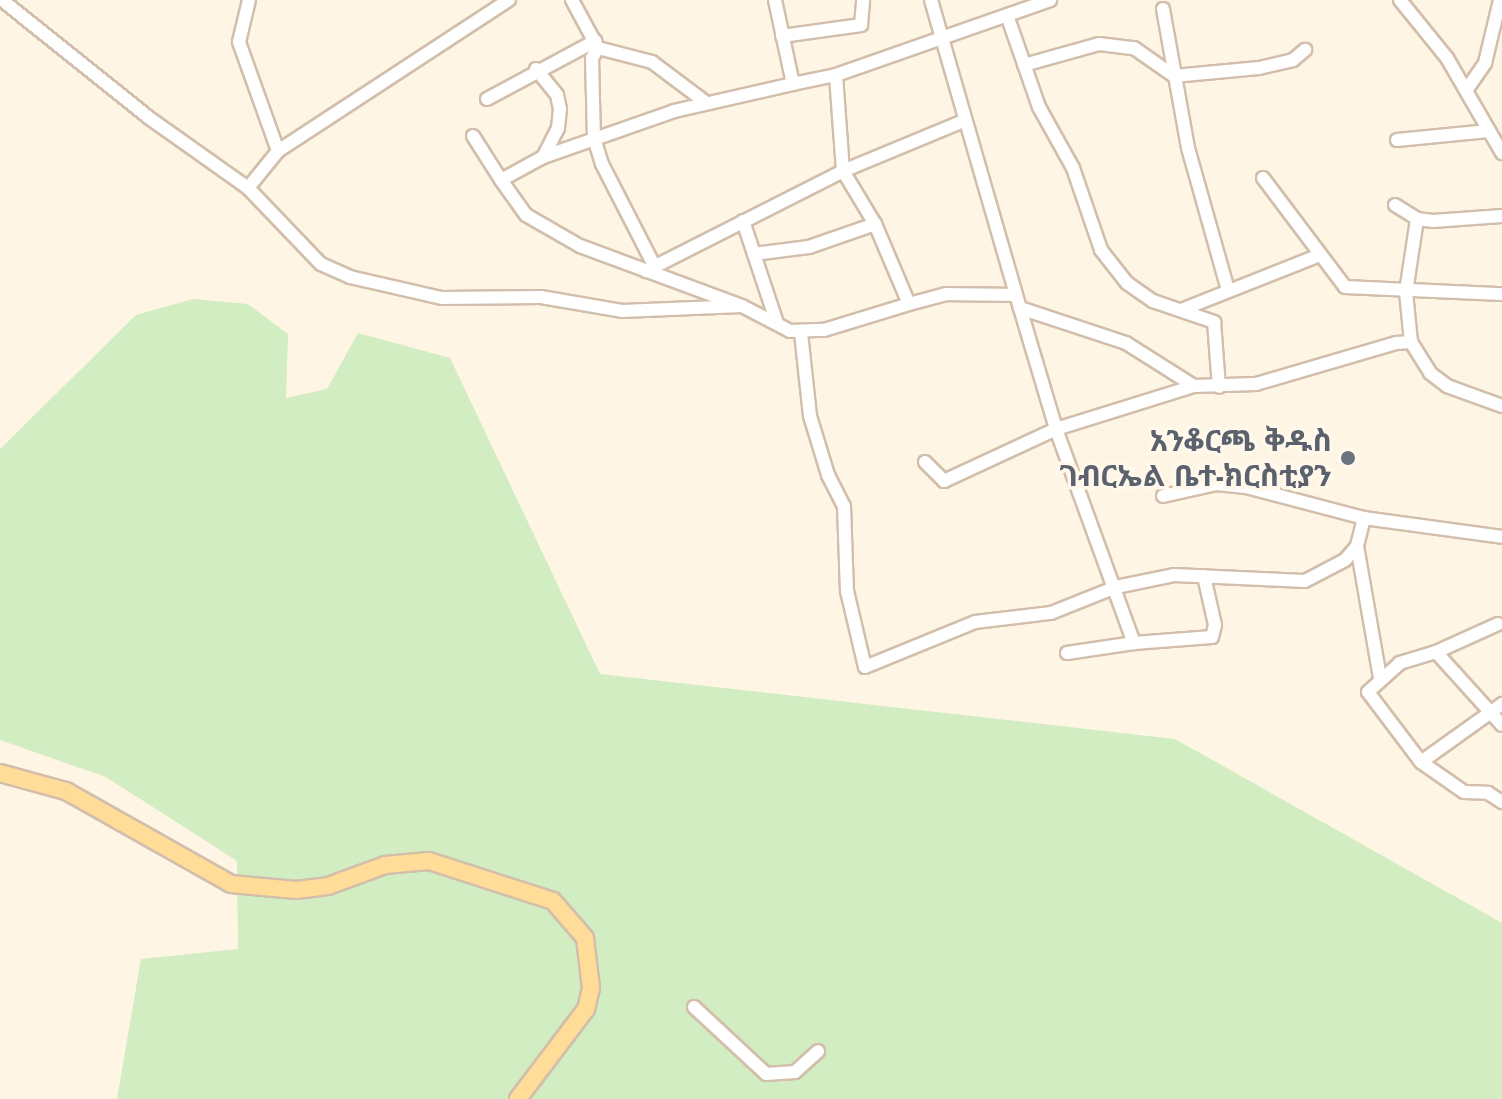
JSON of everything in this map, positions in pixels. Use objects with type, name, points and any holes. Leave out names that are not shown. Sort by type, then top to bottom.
[{"type":"main road","points":[[0,773],[66,791],[231,884],[296,890],[328,886],[385,865],[429,861],[553,901],[585,938],[591,988],[586,1009],[518,1099]]},
{"type":"street","points":[[2,0],[248,188],[321,264],[410,295],[531,297],[622,311],[742,306]]},
{"type":"street","points":[[249,0],[239,42],[278,151]]},
{"type":"street","points":[[248,188],[278,151],[509,0]]},
{"type":"street","points":[[572,0],[596,45],[592,58],[594,138],[602,164],[650,268]]},
{"type":"street","points":[[775,0],[793,84]]},
{"type":"street","points":[[782,36],[861,25],[863,0]]},
{"type":"street","points":[[931,0],[940,41],[1056,429],[1134,643]]},
{"type":"street","points":[[501,180],[543,157],[704,101],[836,75],[1008,18],[1050,0]]},
{"type":"street","points":[[1400,0],[1467,89],[1502,153]]},
{"type":"street","points":[[1467,89],[1485,63],[1500,0]]},
{"type":"street","points":[[1163,9],[1174,76],[1228,290]]},
{"type":"street","points":[[1008,18],[1039,107],[1073,168],[1108,262],[1140,292],[1214,322],[1219,387]]},
{"type":"street","points":[[1024,65],[1099,44],[1134,48],[1174,76],[1259,68],[1293,60],[1305,50]]},
{"type":"street","points":[[487,99],[536,69],[596,45],[652,62],[704,101]]},
{"type":"street","points":[[536,69],[557,95],[560,109],[543,157]]},
{"type":"street","points":[[836,75],[843,171],[875,224],[909,304]]},
{"type":"street","points":[[650,268],[843,171],[964,121]]},
{"type":"street","points":[[1397,140],[1489,131]]},
{"type":"street","points":[[473,136],[501,180],[538,225],[650,268],[801,333],[854,324],[947,294],[1018,301],[1126,343],[1194,386]]},
{"type":"street","points":[[1263,178],[1345,287],[1502,294]]},
{"type":"street","points":[[1395,205],[1417,219],[1502,216]]},
{"type":"street","points":[[1417,219],[1406,292],[1411,342],[1430,373],[1447,386],[1502,406]]},
{"type":"street","points":[[743,221],[777,323]]},
{"type":"street","points":[[754,254],[809,247],[875,224]]},
{"type":"street","points":[[1181,310],[1320,255]]},
{"type":"street","points":[[801,333],[810,416],[844,506],[847,591],[865,667],[975,622],[1051,613],[1116,587],[1174,575],[1305,581],[1345,560],[1357,546]]},
{"type":"street","points":[[925,462],[944,481],[1056,429],[1194,386],[1219,387],[1288,377],[1411,342]]},
{"type":"street","points":[[1163,496],[1197,486],[1231,485],[1364,518],[1502,537]]},
{"type":"street","points":[[1364,518],[1357,546],[1380,678]]},
{"type":"street","points":[[1067,653],[1134,643],[1212,637],[1215,625],[1204,576]]},
{"type":"street","points":[[1498,624],[1436,652],[1400,663],[1368,692],[1370,700],[1421,762],[1464,792],[1488,793],[1502,802]]},
{"type":"street","points":[[1436,652],[1502,725]]},
{"type":"street","points":[[1421,762],[1502,704]]},
{"type":"street","points":[[694,1007],[766,1074],[795,1072],[818,1051]]},
{"type":"green space","points":[[193,299],[248,304],[288,334],[286,398],[327,389],[358,333],[450,358],[600,674],[1175,739],[1502,923],[1502,1099],[117,1099],[141,959],[238,949],[237,861],[106,777],[0,740],[0,449],[136,315]]},
{"type":"place","name":"አንቆርጫ ቅዱስ ገብርኤል ቤተ-ክርስቲያን","points":[[1348,458]]}]
